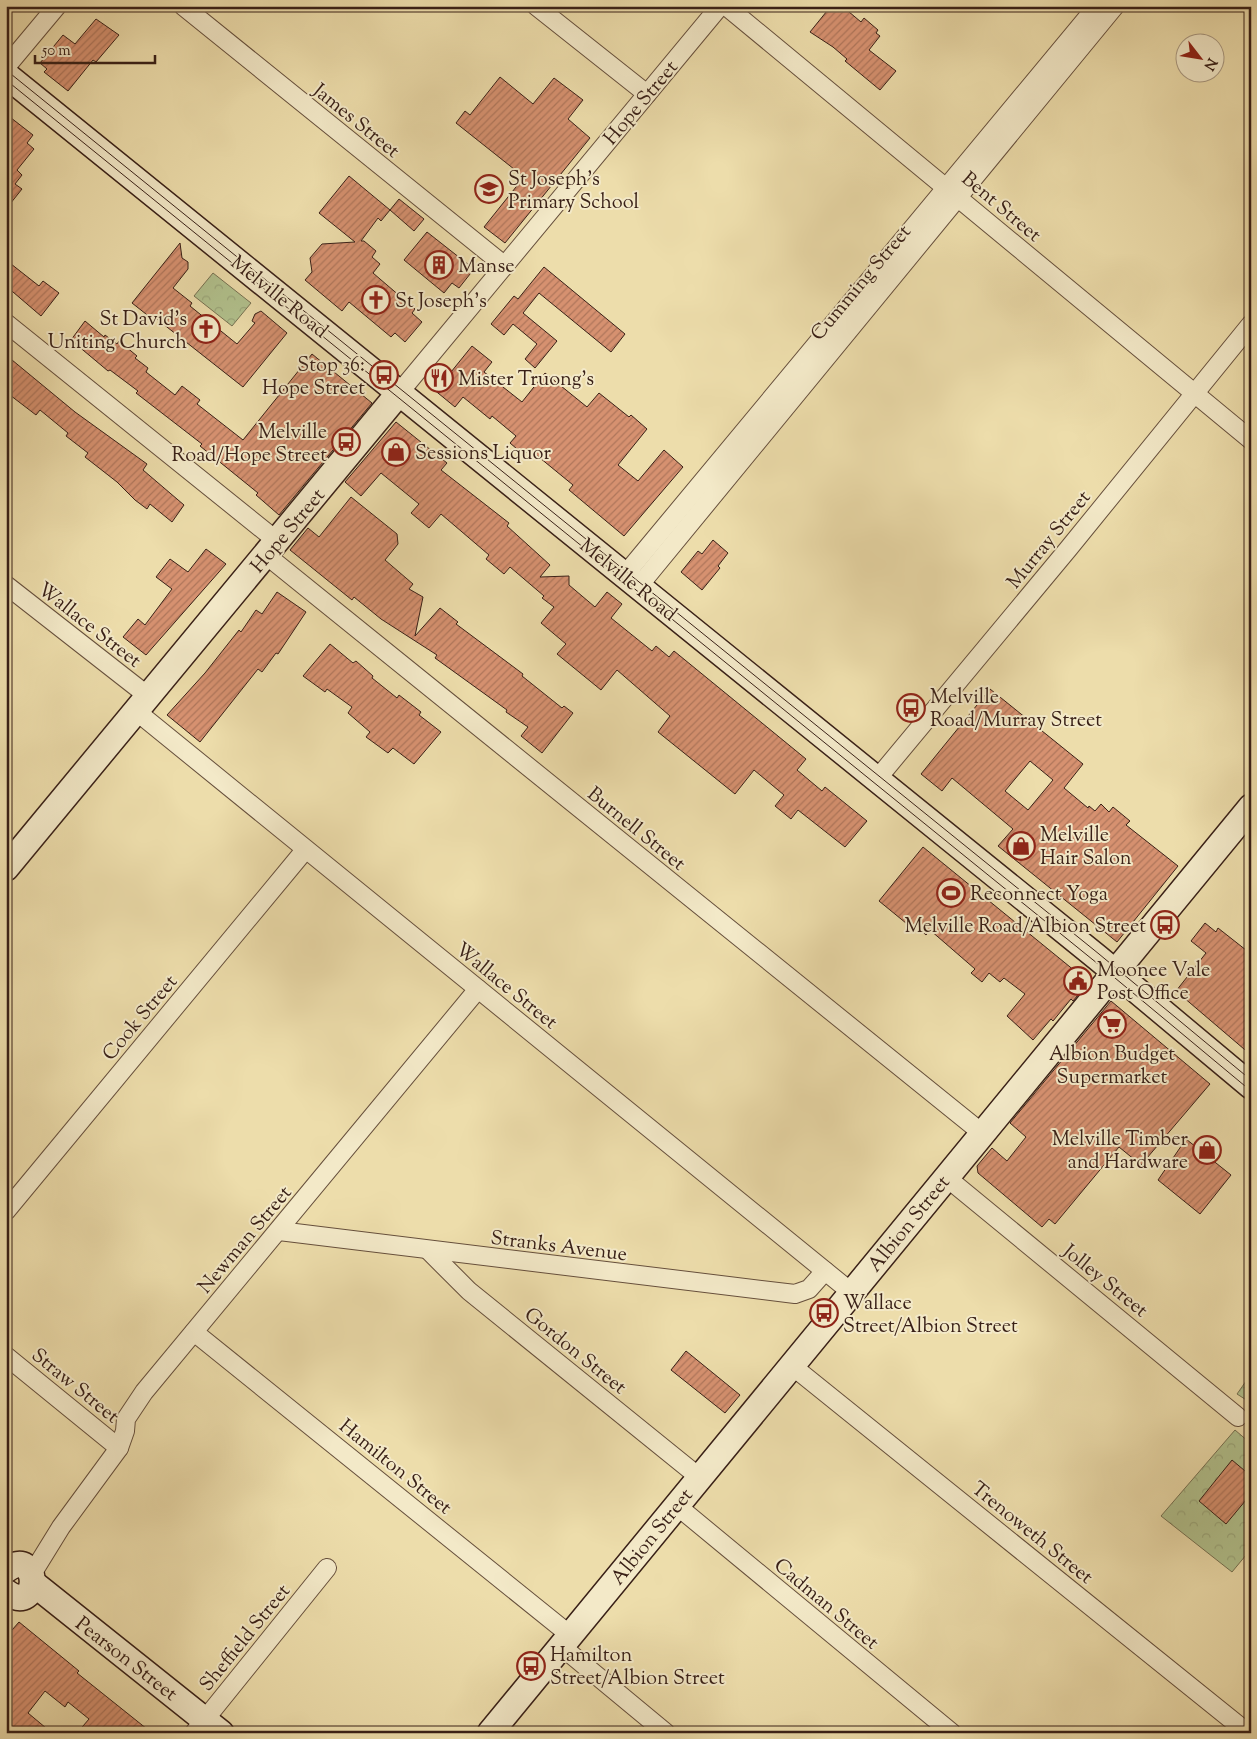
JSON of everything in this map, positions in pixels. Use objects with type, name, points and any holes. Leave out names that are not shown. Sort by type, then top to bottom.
[{"type":"street","points":[[6,67],[57,6]]},
{"type":"street","name":"James Street","points":[[183,6],[505,266]]},
{"type":"street","points":[[536,6],[647,94]]},
{"type":"street","name":"Hope Street","points":[[6,868],[720,6]]},
{"type":"street","name":"Bent Street","points":[[726,6],[1251,440]]},
{"type":"street","name":"Cumming Street","points":[[1036,92],[1097,6]]},
{"type":"street","name":"Cumming Street","points":[[631,581],[1036,92],[1115,6]]},
{"type":"street","name":"Melville Road","points":[[6,75],[1115,972],[1251,1086]]},
{"type":"street","name":"Burnell Street","points":[[6,323],[271,548],[982,1133]]},
{"type":"street","name":"Murray Street","points":[[877,779],[1251,324]]},
{"type":"street","name":"Wallace Street","points":[[6,585],[305,850],[851,1292]]},
{"type":"street","name":"Albion Street","points":[[490,1733],[1251,807]]},
{"type":"street","name":"Cook Street","points":[[6,1211],[305,850]]},
{"type":"street","name":"Newman Street","points":[[16,1581],[61,1528],[119,1448],[126,1419],[131,1410],[478,989]]},
{"type":"street","name":"Jolley Street","points":[[946,1177],[1238,1416]]},
{"type":"street","name":"Stranks Avenue","points":[[279,1231],[429,1251],[795,1294],[809,1289],[825,1271]]},
{"type":"street","name":"Gordon Street","points":[[429,1251],[469,1290],[699,1477]]},
{"type":"street","name":"Hamilton Street","points":[[194,1332],[566,1640],[666,1733]]},
{"type":"street","name":"Straw Street","points":[[6,1356],[119,1448]]},
{"type":"street","name":"Trenoweth Street","points":[[791,1365],[1248,1733]]},
{"type":"street","name":"Cadman Street","points":[[676,1505],[952,1733]]},
{"type":"street","name":"Sheffield Street","points":[[202,1730],[327,1568]]},
{"type":"street","name":"Pearson Street","points":[[16,1581],[202,1730]]},
{"type":"green space","points":[[213,273],[251,303],[232,326],[194,296]]},
{"type":"green space","points":[[1251,1374],[1251,1403],[1237,1394]]},
{"type":"green space","points":[[1235,1430],[1249,1442],[1251,1440],[1251,1549],[1232,1572],[1161,1516]]},
{"type":"building","points":[[831,6],[842,6],[861,22],[864,18],[878,30],[876,33],[880,36],[869,50],[896,71],[880,90],[845,61],[847,59],[833,47],[810,32]]},
{"type":"building","points":[[96,19],[119,35],[96,62],[93,60],[68,91],[44,72],[47,69],[40,63],[63,35],[75,44]]},
{"type":"building","points":[[500,77],[533,104],[554,78],[583,100],[568,119],[590,138],[505,243],[484,227],[524,177],[456,123],[465,111],[470,115]]},
{"type":"building","points":[[6,114],[33,135],[27,143],[34,149],[17,170],[22,175],[15,184],[22,189],[6,209]]},
{"type":"building","points":[[349,176],[390,210],[381,221],[378,218],[361,241],[364,241],[376,251],[372,257],[380,264],[373,273],[415,309],[412,313],[422,322],[405,342],[395,333],[391,337],[349,302],[342,311],[305,280],[312,272],[310,258],[322,244],[355,242],[319,213]]},
{"type":"building","points":[[399,199],[424,219],[414,231],[390,210]]},
{"type":"building","name":"Manse","points":[[427,232],[474,269],[459,288],[452,283],[444,293],[404,260]]},
{"type":"building","points":[[180,243],[182,258],[188,262],[188,269],[173,288],[192,303],[190,306],[237,344],[255,323],[252,321],[255,314],[261,311],[287,333],[243,387],[153,316],[151,318],[132,303]]},
{"type":"building","points":[[6,260],[39,286],[43,281],[59,293],[41,316],[6,286]]},
{"type":"building","points":[[544,267],[625,334],[611,352],[539,293],[523,313],[557,341],[535,368],[525,359],[537,344],[513,324],[504,335],[491,324],[514,296],[518,299]]},
{"type":"building","points":[[85,321],[104,337],[105,335],[117,344],[119,341],[137,356],[135,358],[148,368],[146,372],[175,395],[182,386],[200,400],[197,404],[243,440],[312,354],[372,403],[279,515],[256,495],[258,493],[200,446],[202,444],[136,393],[138,391],[110,370],[108,371],[71,340]]},
{"type":"building","points":[[472,346],[492,362],[484,372],[522,402],[545,373],[587,407],[599,393],[629,417],[631,415],[647,429],[618,465],[638,481],[664,450],[683,467],[624,536],[569,490],[573,485],[529,449],[524,455],[510,443],[516,436],[492,416],[490,419],[463,397],[455,407],[427,384],[443,365],[451,372]]},
{"type":"building","points":[[6,355],[75,412],[147,464],[143,470],[184,505],[172,522],[150,504],[147,509],[135,500],[117,482],[85,457],[88,453],[66,436],[68,433],[40,410],[36,415],[6,392]]},
{"type":"building","points":[[396,422],[447,463],[441,470],[509,523],[507,526],[550,565],[540,577],[569,576],[569,585],[595,607],[607,592],[622,604],[611,618],[652,651],[656,646],[669,657],[674,651],[806,759],[797,770],[822,791],[825,787],[867,821],[845,847],[798,810],[791,819],[775,806],[784,795],[754,770],[735,794],[658,732],[670,716],[617,670],[601,690],[557,654],[566,644],[541,623],[554,607],[510,567],[504,574],[486,559],[489,555],[441,514],[429,528],[411,513],[419,504],[381,473],[361,496],[345,482]]},
{"type":"building","points":[[351,497],[397,534],[398,544],[385,560],[413,584],[409,589],[423,597],[415,636],[440,608],[458,622],[456,624],[523,674],[522,676],[562,708],[564,706],[573,713],[542,753],[521,736],[528,727],[506,712],[507,710],[435,658],[437,655],[381,619],[354,597],[352,600],[290,550],[308,528],[319,537]]},
{"type":"building","points":[[713,540],[728,553],[718,566],[720,568],[702,590],[681,572],[698,551],[702,554]]},
{"type":"building","points":[[206,549],[226,564],[146,655],[123,637],[138,619],[145,625],[172,589],[156,577],[170,559],[188,572]]},
{"type":"building","points":[[277,592],[306,612],[278,654],[276,653],[262,672],[258,669],[200,742],[167,715],[205,673],[239,630],[241,632],[256,610],[262,614]]},
{"type":"building","points":[[330,644],[353,663],[356,661],[373,676],[372,678],[397,698],[399,695],[421,712],[419,715],[441,732],[414,764],[393,748],[388,753],[366,737],[370,732],[348,713],[352,707],[327,689],[325,692],[303,676]]},
{"type":"building","points":[[990,689],[1083,764],[1064,788],[1088,808],[1089,806],[1095,811],[1101,804],[1109,812],[1113,807],[1130,821],[1126,825],[1178,866],[1117,942],[998,846],[1013,829],[952,778],[942,791],[921,774]],"holes":[[[1030,761],[1053,780],[1028,810],[1005,791]]]},
{"type":"building","points":[[923,847],[1086,980],[1086,985],[1073,1001],[1071,999],[1053,1021],[1051,1019],[1033,1040],[1007,1016],[1025,994],[1004,978],[1000,982],[989,973],[982,982],[971,973],[975,969],[930,930],[926,935],[915,925],[912,928],[879,901]]},
{"type":"building","points":[[1205,923],[1216,932],[1218,928],[1251,954],[1251,1055],[1176,991],[1206,953],[1191,941]]},
{"type":"building","points":[[1111,1001],[1210,1084],[1141,1165],[1119,1147],[1055,1224],[1049,1219],[1042,1227],[978,1173],[977,1166],[992,1148],[1007,1161],[1026,1137],[1010,1123]]},
{"type":"building","points":[[1186,1139],[1231,1175],[1200,1214],[1158,1180]]},
{"type":"building","points":[[686,1351],[740,1395],[725,1413],[671,1370]]},
{"type":"building","points":[[1232,1460],[1251,1476],[1251,1494],[1226,1524],[1199,1501]]},
{"type":"building","points":[[19,1622],[79,1671],[77,1673],[152,1733],[77,1733],[89,1719],[68,1702],[65,1707],[45,1691],[28,1713],[52,1733],[6,1733],[6,1625],[12,1630]]},
{"type":"tram line","points":[[6,70],[1099,954],[1251,1080]]},
{"type":"tram line","points":[[6,80],[1103,968],[1251,1091]]},
{"type":"place","name":"St Joseph's Primary School","points":[[489,189]]},
{"type":"place","name":"Manse","points":[[439,265]]},
{"type":"place","name":"St Joseph's","points":[[376,300]]},
{"type":"place","name":"St David's Uniting Church","points":[[206,329]]},
{"type":"place","name":"Stop 36: Hope Street","points":[[384,375]]},
{"type":"place","name":"Mister Truong's","points":[[439,378]]},
{"type":"place","name":"Melville Road/Hope Street","points":[[346,442]]},
{"type":"place","name":"Sessions Liquor","points":[[396,452]]},
{"type":"place","name":"Melville Road/Murray Street","points":[[911,708]]},
{"type":"place","name":"Melville Hair Salon","points":[[1021,846]]},
{"type":"place","name":"Reconnect Yoga","points":[[951,893]]},
{"type":"place","name":"Melville Road/Albion Street","points":[[1165,925]]},
{"type":"place","name":"Moonee Vale Post Office","points":[[1078,981]]},
{"type":"place","name":"Albion Budget Supermarket","points":[[1112,1024]]},
{"type":"place","name":"Melville Timber and Hardware","points":[[1207,1150]]},
{"type":"place","name":"Wallace Street/Albion Street","points":[[824,1313]]},
{"type":"place","name":"Hamilton Street/Albion Street","points":[[531,1666]]}]
